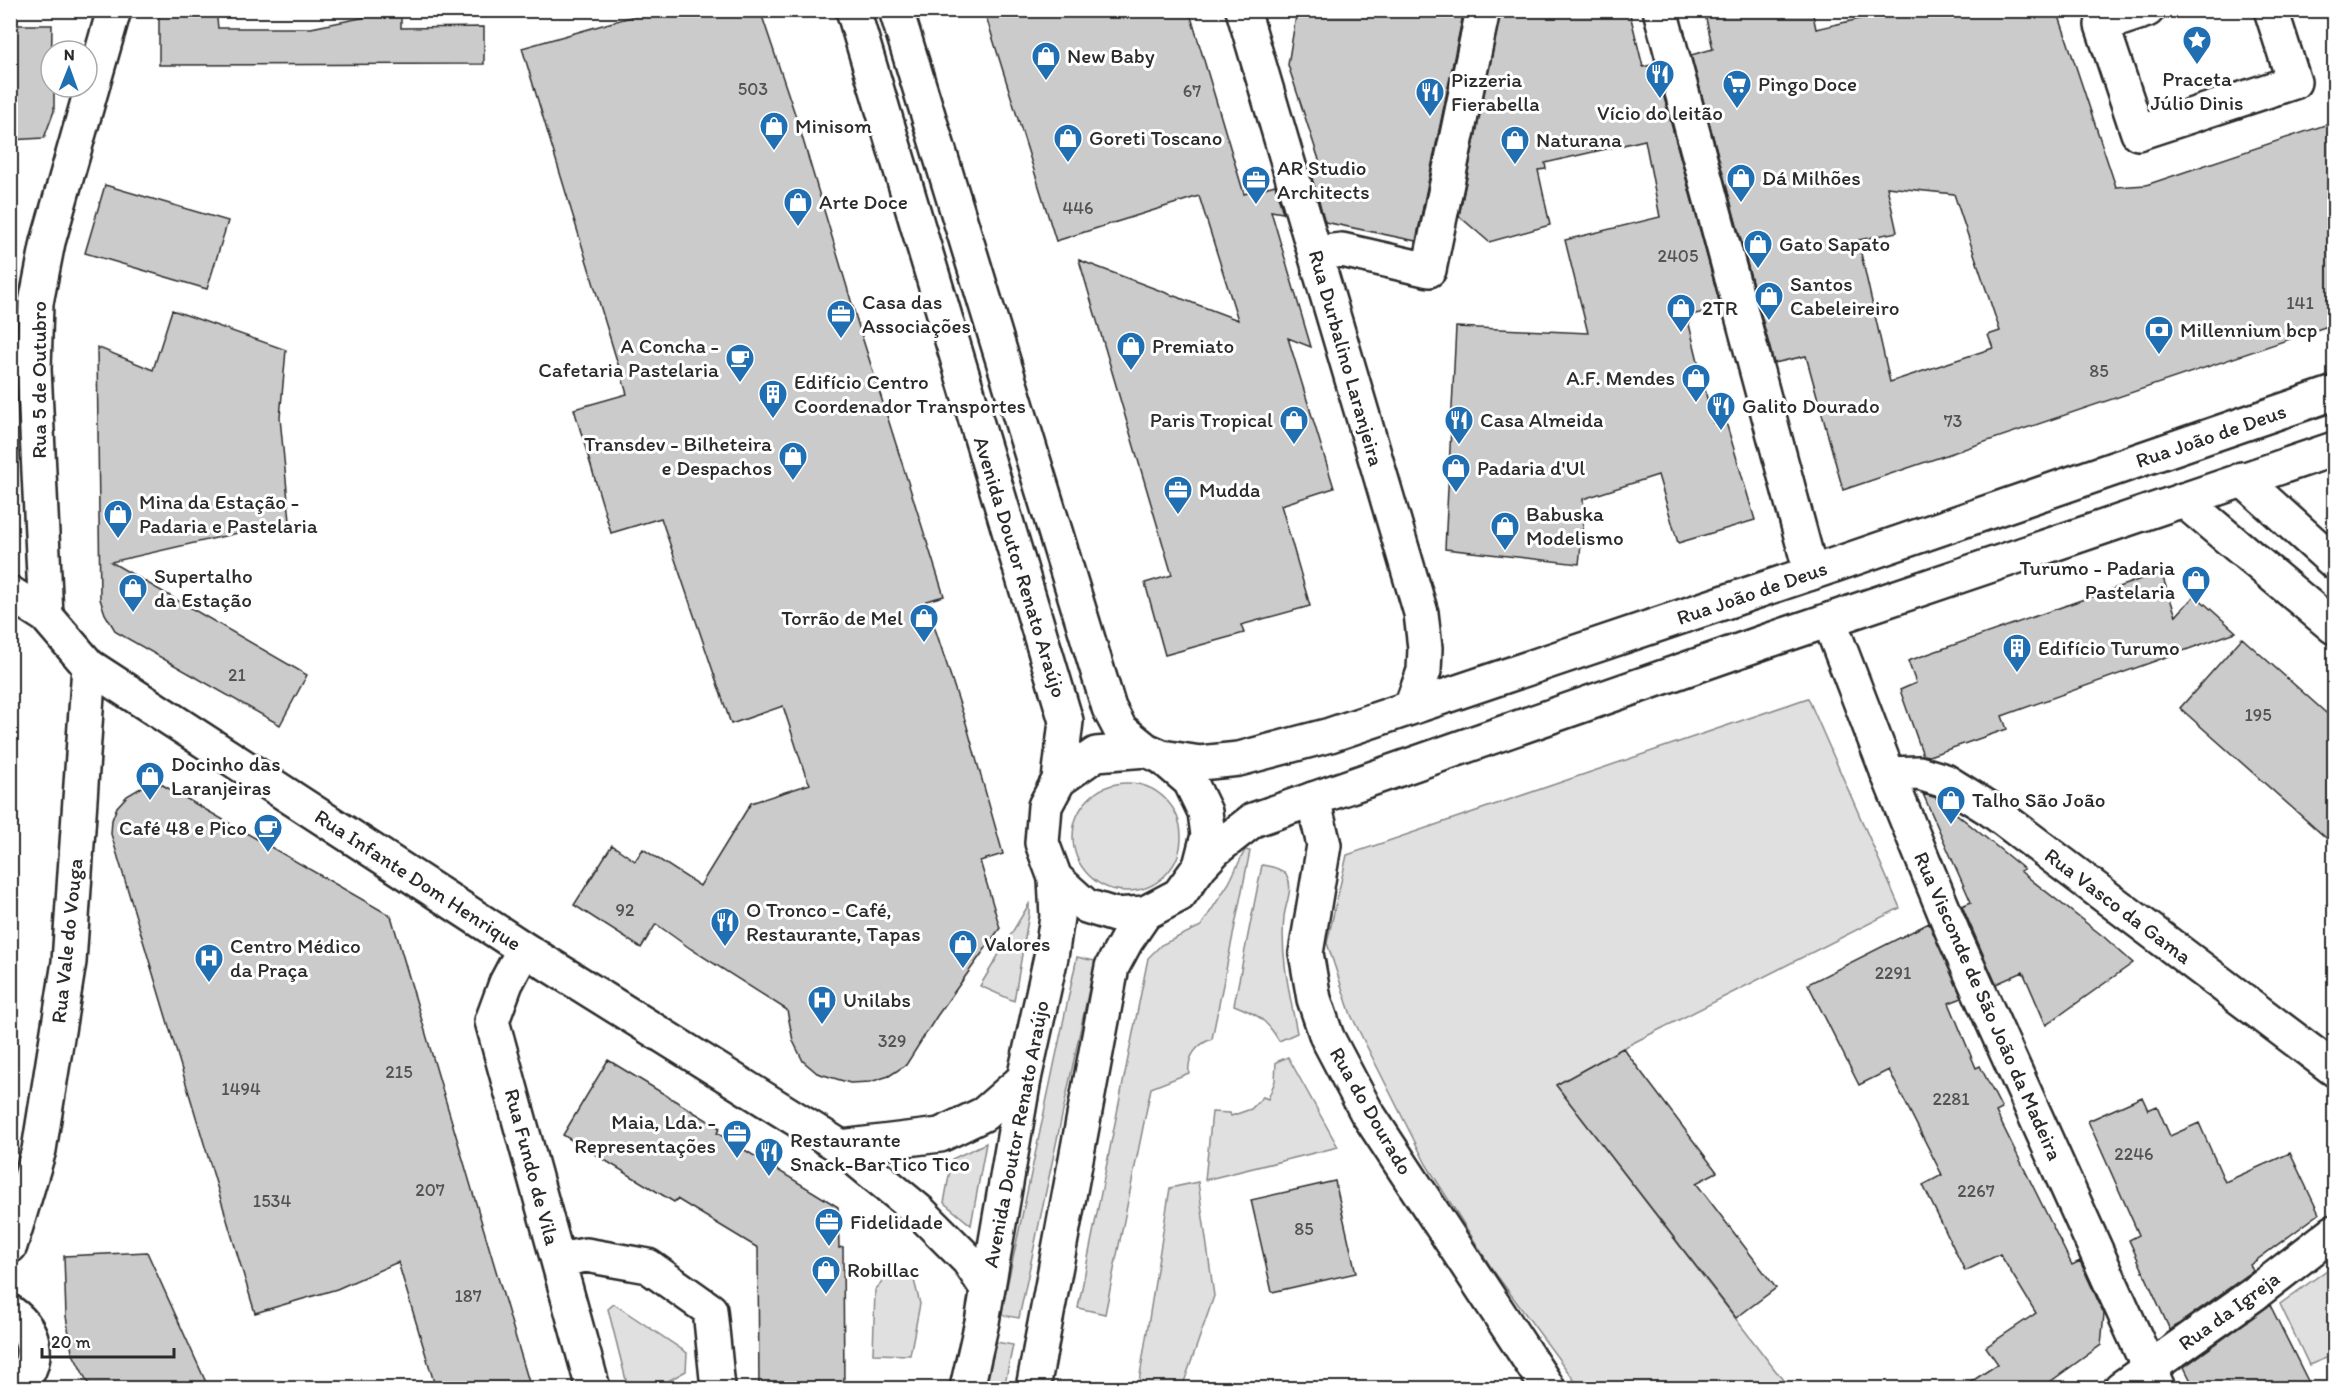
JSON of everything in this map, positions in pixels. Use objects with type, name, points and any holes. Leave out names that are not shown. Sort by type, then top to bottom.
[{"type":"street","name":"Rua 5 de Outubro","points":[[46,616],[34,369],[36,303],[48,242],[114,10]]},
{"type":"street","name":"Avenida Doutor Renato Araújo","points":[[853,10],[1066,721],[1059,780],[1045,806],[1042,843],[1055,878],[1058,917],[1024,1079],[986,1287],[982,1322],[967,1389]]},
{"type":"street","name":"Avenida Doutor Renato Araújo","points":[[897,10],[1109,708],[1119,729],[1190,781],[1205,812],[1208,835],[1200,866],[1179,895],[1145,912],[1115,915],[1086,906],[1055,878]]},
{"type":"street","name":"Rua Durbalino Laranjeira","points":[[1243,10],[1278,135],[1316,253],[1421,613],[1425,648],[1424,671],[1411,707]]},
{"type":"street","points":[[1316,253],[1342,250],[1429,270],[1483,10]]},
{"type":"street","points":[[1660,10],[1811,573]]},
{"type":"street","points":[[2147,10],[2102,26],[2138,134],[2295,82],[2271,10]]},
{"type":"street","name":"Rua João de Deus","points":[[1154,754],[1200,763],[1239,759],[1330,735],[2334,393]]},
{"type":"street","points":[[1200,866],[1216,849],[1253,820],[1829,620],[2334,449]]},
{"type":"street","points":[[2242,479],[2334,562]]},
{"type":"street","points":[[2183,500],[2334,627]]},
{"type":"street","name":"Rua Infante Dom Henrique","points":[[10,593],[46,616],[89,666],[524,949],[841,1147],[920,1212],[968,1260],[986,1287]]},
{"type":"street","name":"Rua Visconde de São João da Madeira","points":[[1829,620],[1888,774],[1955,938],[2153,1379]]},
{"type":"street","name":"Rua Vale do Vouga","points":[[10,1246],[39,1150],[69,962],[89,666]]},
{"type":"street","name":"Avenida Doutor Renato Araújo","points":[[1059,780],[1096,754],[1154,754]]},
{"type":"street","name":"Rua Vasco da Gama","points":[[1888,774],[1919,773],[1945,781],[1990,809],[2334,1069]]},
{"type":"street","name":"Rua do Dourado","points":[[1313,799],[1324,845],[1306,953],[1314,999],[1327,1037],[1366,1112],[1548,1389]]},
{"type":"street","points":[[1033,1389],[1112,967],[1145,912]]},
{"type":"street","name":"Rua Fundo de Vila","points":[[524,949],[506,983],[492,1021],[593,1389]]},
{"type":"street","points":[[841,1147],[940,1135],[984,1114],[1024,1079]]},
{"type":"street","name":"Rua da Igreja","points":[[2121,1389],[2153,1379],[2254,1294],[2334,1232]]},
{"type":"street","points":[[558,1260],[586,1255],[648,1266],[710,1310],[718,1389]]},
{"type":"street","points":[[10,1311],[21,1320],[30,1333],[33,1348],[32,1364],[26,1378],[17,1389]]},
{"type":"shaded area","points":[[1808,698],[1900,908],[1623,1048],[1556,1085],[1789,1388],[1580,1388],[1492,1269],[1426,1164],[1351,1015],[1327,943],[1347,855]]},
{"type":"shaded area","points":[[1127,783],[1148,787],[1165,799],[1177,816],[1181,837],[1177,858],[1165,875],[1148,887],[1127,891],[1106,887],[1089,875],[1077,858],[1073,837],[1077,816],[1089,799],[1106,787]]},
{"type":"shaded area","points":[[1245,850],[1250,851],[1212,1039],[1202,1044],[1194,1052],[1189,1073],[1151,1088],[1105,1314],[1078,1308],[1148,958],[1161,945],[1201,926],[1229,883]]},
{"type":"shaded area","points":[[1262,865],[1282,871],[1287,876],[1290,886],[1284,917],[1283,946],[1297,1033],[1279,1041],[1261,1018],[1234,1005]]},
{"type":"shaded area","points":[[1029,904],[1029,914],[1014,1001],[980,986]]},
{"type":"shaded area","points":[[1077,957],[1095,961],[1019,1318],[1001,1315]]},
{"type":"shaded area","points":[[1288,1057],[1338,1147],[1205,1180],[1212,1112],[1230,1113],[1231,1116],[1251,1109],[1263,1097],[1268,1099],[1275,1081],[1276,1062]]},
{"type":"shaded area","points":[[986,1143],[971,1225],[944,1203],[952,1159]]},
{"type":"shaded area","points":[[1198,1182],[1214,1296],[1182,1388],[1138,1388],[1170,1188]]},
{"type":"shaded area","points":[[2334,1265],[2334,1365],[2331,1356],[2309,1365],[2280,1304]]},
{"type":"shaded area","points":[[896,1272],[913,1276],[920,1304],[910,1355],[873,1354],[875,1290]]},
{"type":"shaded area","points":[[614,1304],[687,1353],[686,1371],[661,1385],[661,1388],[628,1388],[608,1309]]},
{"type":"shaded area","points":[[996,1342],[1013,1345],[1004,1388],[986,1388]]},
{"type":"building","points":[[159,10],[216,10],[218,28],[311,28],[401,10],[401,28],[484,27],[484,64],[159,65]]},
{"type":"building","points":[[655,10],[760,10],[798,123],[858,324],[944,596],[926,601],[966,723],[1003,854],[980,861],[1000,928],[937,1016],[906,1065],[889,1076],[870,1082],[850,1083],[817,1073],[803,1061],[793,1041],[787,1010],[656,924],[641,948],[574,905],[612,845],[635,861],[643,849],[700,886],[751,803],[810,784],[783,706],[731,724],[661,518],[611,533],[574,409],[627,394],[522,48]]},
{"type":"building","points":[[984,10],[1189,10],[1244,194],[1275,185],[1283,213],[1271,211],[1311,347],[1288,338],[1334,488],[1281,505],[1310,606],[1241,625],[1244,633],[1165,655],[1145,583],[1172,575],[1079,260],[1238,320],[1199,196],[1056,241]]},
{"type":"building","points":[[1297,10],[1464,10],[1416,241],[1325,222],[1311,175],[1323,172],[1288,65]]},
{"type":"building","points":[[1501,10],[1629,10],[1643,67],[1655,64],[1721,308],[1687,316],[1713,423],[1725,419],[1755,520],[1678,543],[1658,475],[1583,499],[1584,516],[1579,564],[1445,549],[1456,327],[1588,333],[1565,240],[1660,217],[1645,140],[1545,163],[1546,169],[1538,170],[1550,225],[1489,242],[1459,216]]},
{"type":"building","points":[[1704,10],[1812,10],[1816,29],[1872,16],[1940,10],[2057,10],[2116,187],[2146,185],[2334,122],[2334,324],[1843,490],[1806,356],[1774,363],[1691,55],[1713,49]],"holes":[[[1887,187],[1954,194],[2000,331],[1988,335],[1993,348],[1890,382],[1858,240],[1897,232]]]},
{"type":"building","points":[[10,25],[52,25],[52,39],[39,39],[39,99],[54,99],[54,111],[44,138],[10,140]]},
{"type":"building","points":[[105,185],[228,221],[207,289],[85,253]]},
{"type":"building","points":[[172,310],[286,350],[280,418],[290,521],[111,562],[307,675],[280,725],[116,632],[105,614],[100,599],[97,347],[153,370]]},
{"type":"building","name":"Edifício Turumo","points":[[2161,572],[2176,616],[2195,595],[2236,632],[2002,716],[2007,729],[1929,756],[1923,755],[1900,690],[1916,683],[1908,661]]},
{"type":"building","points":[[2242,638],[2334,720],[2334,845],[2180,708]]},
{"type":"building","points":[[154,780],[391,916],[531,1389],[436,1389],[398,1262],[337,1289],[255,1313],[111,834],[112,820],[117,807],[127,796]]},
{"type":"building","points":[[1923,794],[1937,798],[2024,869],[2020,871],[2104,937],[2133,963],[2046,1025],[2023,972],[1996,984],[1962,906],[1971,902]]},
{"type":"building","points":[[1929,923],[1962,998],[1949,1003],[1976,1068],[1980,1066],[2002,1109],[1996,1112],[2072,1265],[2080,1261],[2104,1314],[2101,1345],[2040,1389],[1960,1389],[1998,1364],[1986,1347],[2036,1313],[2000,1254],[1965,1271],[1923,1185],[1942,1175],[1889,1070],[1859,1085],[1808,984]]},
{"type":"building","points":[[1623,1048],[1717,1172],[1696,1183],[1776,1288],[1736,1318],[1556,1085]]},
{"type":"building","points":[[608,1060],[720,1128],[717,1133],[838,1207],[839,1248],[843,1247],[844,1389],[759,1389],[758,1248],[677,1199],[674,1202],[563,1135]]},
{"type":"building","points":[[2142,1097],[2148,1110],[2157,1106],[2170,1136],[2199,1123],[2225,1182],[2290,1153],[2319,1214],[2250,1265],[2253,1271],[2170,1330],[2129,1240],[2139,1235],[2088,1121]]},
{"type":"building","points":[[1335,1181],[1356,1273],[1272,1292],[1251,1200]]},
{"type":"building","points":[[147,1252],[209,1389],[91,1389],[72,1352],[66,1316],[64,1256]]},
{"type":"building","points":[[2270,1305],[2312,1389],[2195,1389],[2184,1367]]},
{"type":"place","name":"Praceta Júlio Dinis","points":[[2197,66]]},
{"type":"place","name":"New Baby","points":[[1046,82]]},
{"type":"place","name":"Vício do leitão","points":[[1660,100]]},
{"type":"place","name":"Pingo Doce","points":[[1737,110]]},
{"type":"place","name":"Pizzeria Fierabella","points":[[1430,118]]},
{"type":"place","name":"Minisom","points":[[774,152]]},
{"type":"place","name":"Goreti Toscano","points":[[1068,164]]},
{"type":"place","name":"Naturana","points":[[1515,166]]},
{"type":"place","name":"Dá Milhões","points":[[1741,204]]},
{"type":"place","name":"AR Studio Architects","points":[[1256,206]]},
{"type":"place","name":"Arte Doce","points":[[798,228]]},
{"type":"place","name":"Gato Sapato","points":[[1758,270]]},
{"type":"place","name":"Santos Cabeleireiro","points":[[1769,322]]},
{"type":"place","name":"2TR","points":[[1681,334]]},
{"type":"place","name":"Casa das Associações","points":[[841,340]]},
{"type":"place","name":"Millennium bcp","points":[[2159,356]]},
{"type":"place","name":"Premiato","points":[[1131,372]]},
{"type":"place","name":"A Concha - Cafetaria Pastelaria","points":[[740,384]]},
{"type":"place","name":"A.F. Mendes","points":[[1696,404]]},
{"type":"place","name":"Edifício Centro Coordenador Transportes","points":[[773,420]]},
{"type":"place","name":"Galito Dourado","points":[[1721,432]]},
{"type":"place","name":"Paris Tropical","points":[[1294,446]]},
{"type":"place","name":"Casa Almeida","points":[[1459,446]]},
{"type":"place","name":"Transdev - Bilheteira e Despachos","points":[[793,482]]},
{"type":"place","name":"Padaria d'Ul","points":[[1456,494]]},
{"type":"place","name":"Mudda","points":[[1178,516]]},
{"type":"place","name":"Mina da Estação - Padaria e Pastelaria","points":[[118,540]]},
{"type":"place","name":"Babuska Modelismo","points":[[1505,552]]},
{"type":"place","name":"Turumo - Padaria Pastelaria","points":[[2196,606]]},
{"type":"place","name":"Supertalho da Estação","points":[[133,614]]},
{"type":"place","name":"Torrão de Mel","points":[[924,644]]},
{"type":"place","name":"Edifício Turumo","points":[[2017,674]]},
{"type":"place","name":"Docinho das Laranjeiras","points":[[150,802]]},
{"type":"place","name":"Talho São João","points":[[1951,826]]},
{"type":"place","name":"Café 48 e Pico","points":[[268,854]]},
{"type":"place","name":"O Tronco - Café, Restaurante, Tapas","points":[[725,948]]},
{"type":"place","name":"Valores","points":[[963,970]]},
{"type":"place","name":"Centro Médico da Praça","points":[[209,984]]},
{"type":"place","name":"Unilabs","points":[[822,1026]]},
{"type":"place","name":"Maia, Lda. - Representações","points":[[737,1160]]},
{"type":"place","name":"Restaurante Snack-Bar Tico Tico","points":[[769,1178]]},
{"type":"place","name":"Fidelidade","points":[[829,1248]]},
{"type":"place","name":"Robillac","points":[[826,1296]]}]
